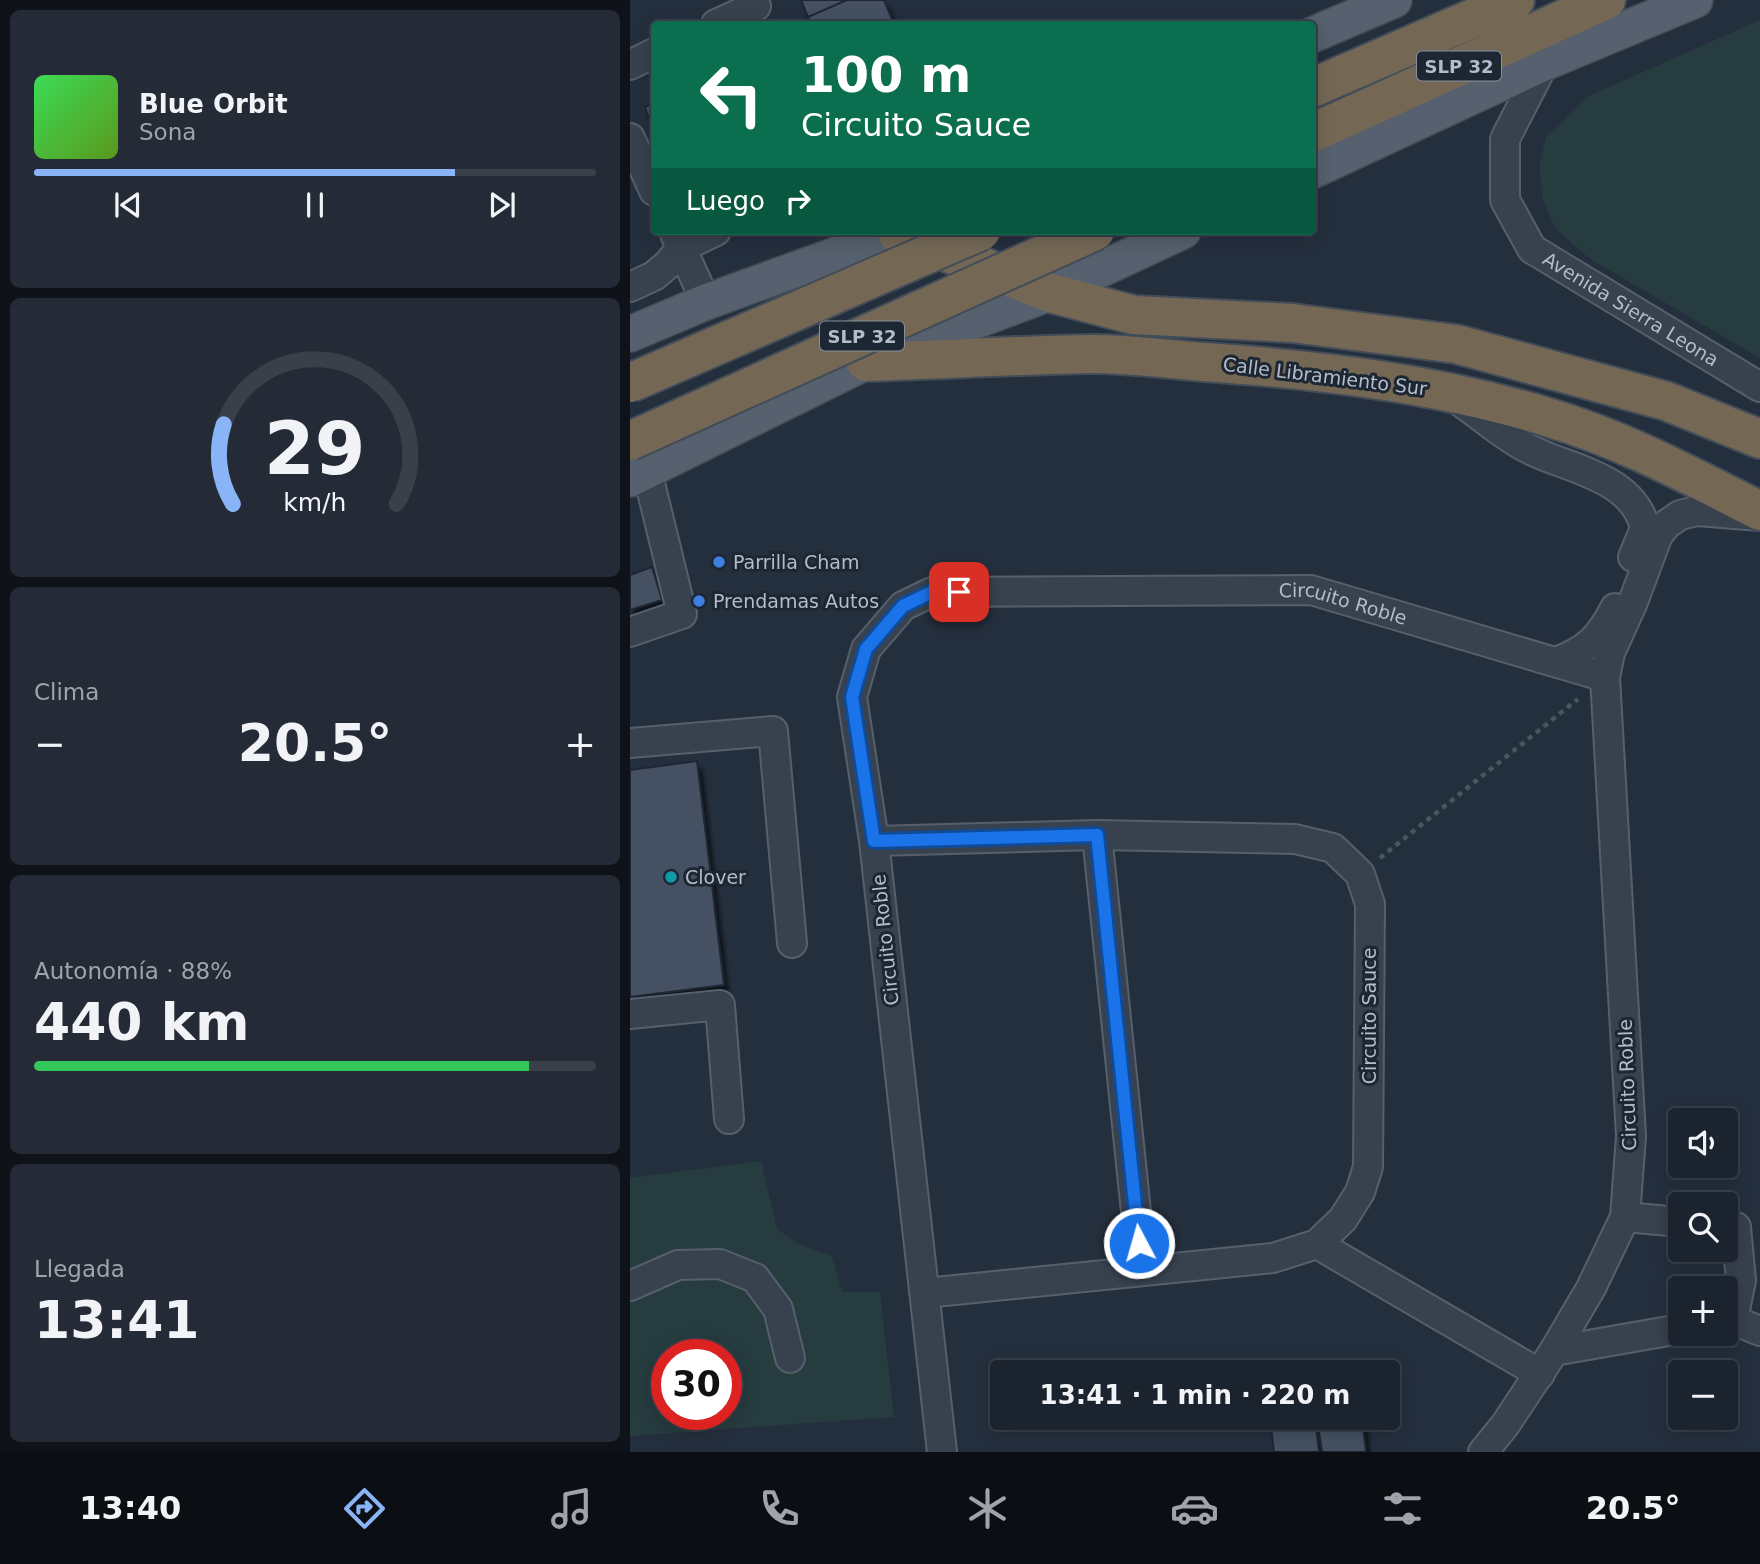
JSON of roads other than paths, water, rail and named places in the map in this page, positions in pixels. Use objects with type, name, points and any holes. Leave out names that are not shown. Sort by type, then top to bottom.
[{"type":"highway","name":"SLP 32","points":[[1316,86],[1515,0]]},
{"type":"highway","name":"SLP 32","points":[[1316,131],[1606,0]]},
{"type":"highway","points":[[905,235],[1050,293],[1134,315],[1292,323],[1456,344],[1666,401],[1760,439]]},
{"type":"highway","name":"SLP 32","points":[[630,383],[972,235]]},
{"type":"highway","name":"SLP 32","points":[[634,466],[1087,235]]},
{"type":"highway","name":"Calle Libramiento Sur","points":[[866,362],[1097,354],[1287,367],[1363,376],[1444,390],[1548,417],[1672,466],[1760,513]]},
{"type":"main road","points":[[1316,33],[1394,0]]},
{"type":"main road","points":[[1316,169],[1544,63],[1695,0]]},
{"type":"main road","points":[[630,334],[706,302],[889,235]]},
{"type":"main road","points":[[634,466],[866,362],[1050,293],[1174,235]]},
{"type":"street","points":[[725,21],[758,10]]},
{"type":"street","points":[[630,65],[651,54]]},
{"type":"street","name":"Avenida Sierra Leona","points":[[1544,63],[1505,139],[1505,200],[1532,248],[1760,387]]},
{"type":"street","points":[[630,138],[651,184]]},
{"type":"street","points":[[677,239],[696,235]]},
{"type":"street","points":[[630,287],[654,276],[668,264],[677,239]]},
{"type":"street","points":[[677,239],[706,302]]},
{"type":"street","points":[[1444,390],[1524,447],[1622,491],[1636,505],[1651,532]]},
{"type":"street","points":[[630,632],[682,614],[634,466]]},
{"type":"street","points":[[1556,662],[1590,645],[1607,623],[1627,572],[1651,532],[1680,515],[1697,511],[1760,513]]},
{"type":"street","name":"Circuito Roble","points":[[1483,1452],[1547,1362],[1591,1288],[1625,1217],[1631,1136],[1605,677],[1610,653],[1633,602],[1651,532]]},
{"type":"street","name":"Circuito Roble","points":[[942,1452],[874,841],[852,697],[866,649],[903,606],[932,592],[1311,590],[1605,677]]},
{"type":"street","points":[[630,743],[773,731],[792,943]]},
{"type":"street","points":[[1097,835],[1142,1270]]},
{"type":"street","name":"Circuito Sauce","points":[[874,841],[1097,835],[1295,839],[1333,848],[1360,874],[1370,904],[1368,1167],[1360,1192],[1343,1219],[1317,1244],[1273,1258],[925,1293]]},
{"type":"street","points":[[630,1014],[720,1004],[729,1119]]},
{"type":"street","points":[[1625,1217],[1668,1221]]},
{"type":"street","points":[[1317,1244],[1547,1362],[1668,1332]]},
{"type":"street","points":[[1738,1247],[1741,1280],[1738,1290]]},
{"type":"street","points":[[630,1286],[678,1265],[720,1264],[755,1278],[778,1309],[790,1358]]},
{"type":"street","points":[[1738,1324],[1760,1331]]},
{"type":"place","name":"Parrilla Cham","points":[[719,562]]},
{"type":"place","name":"Prendamas Autos","points":[[699,601]]},
{"type":"place","name":"Clover","points":[[671,877]]}]
